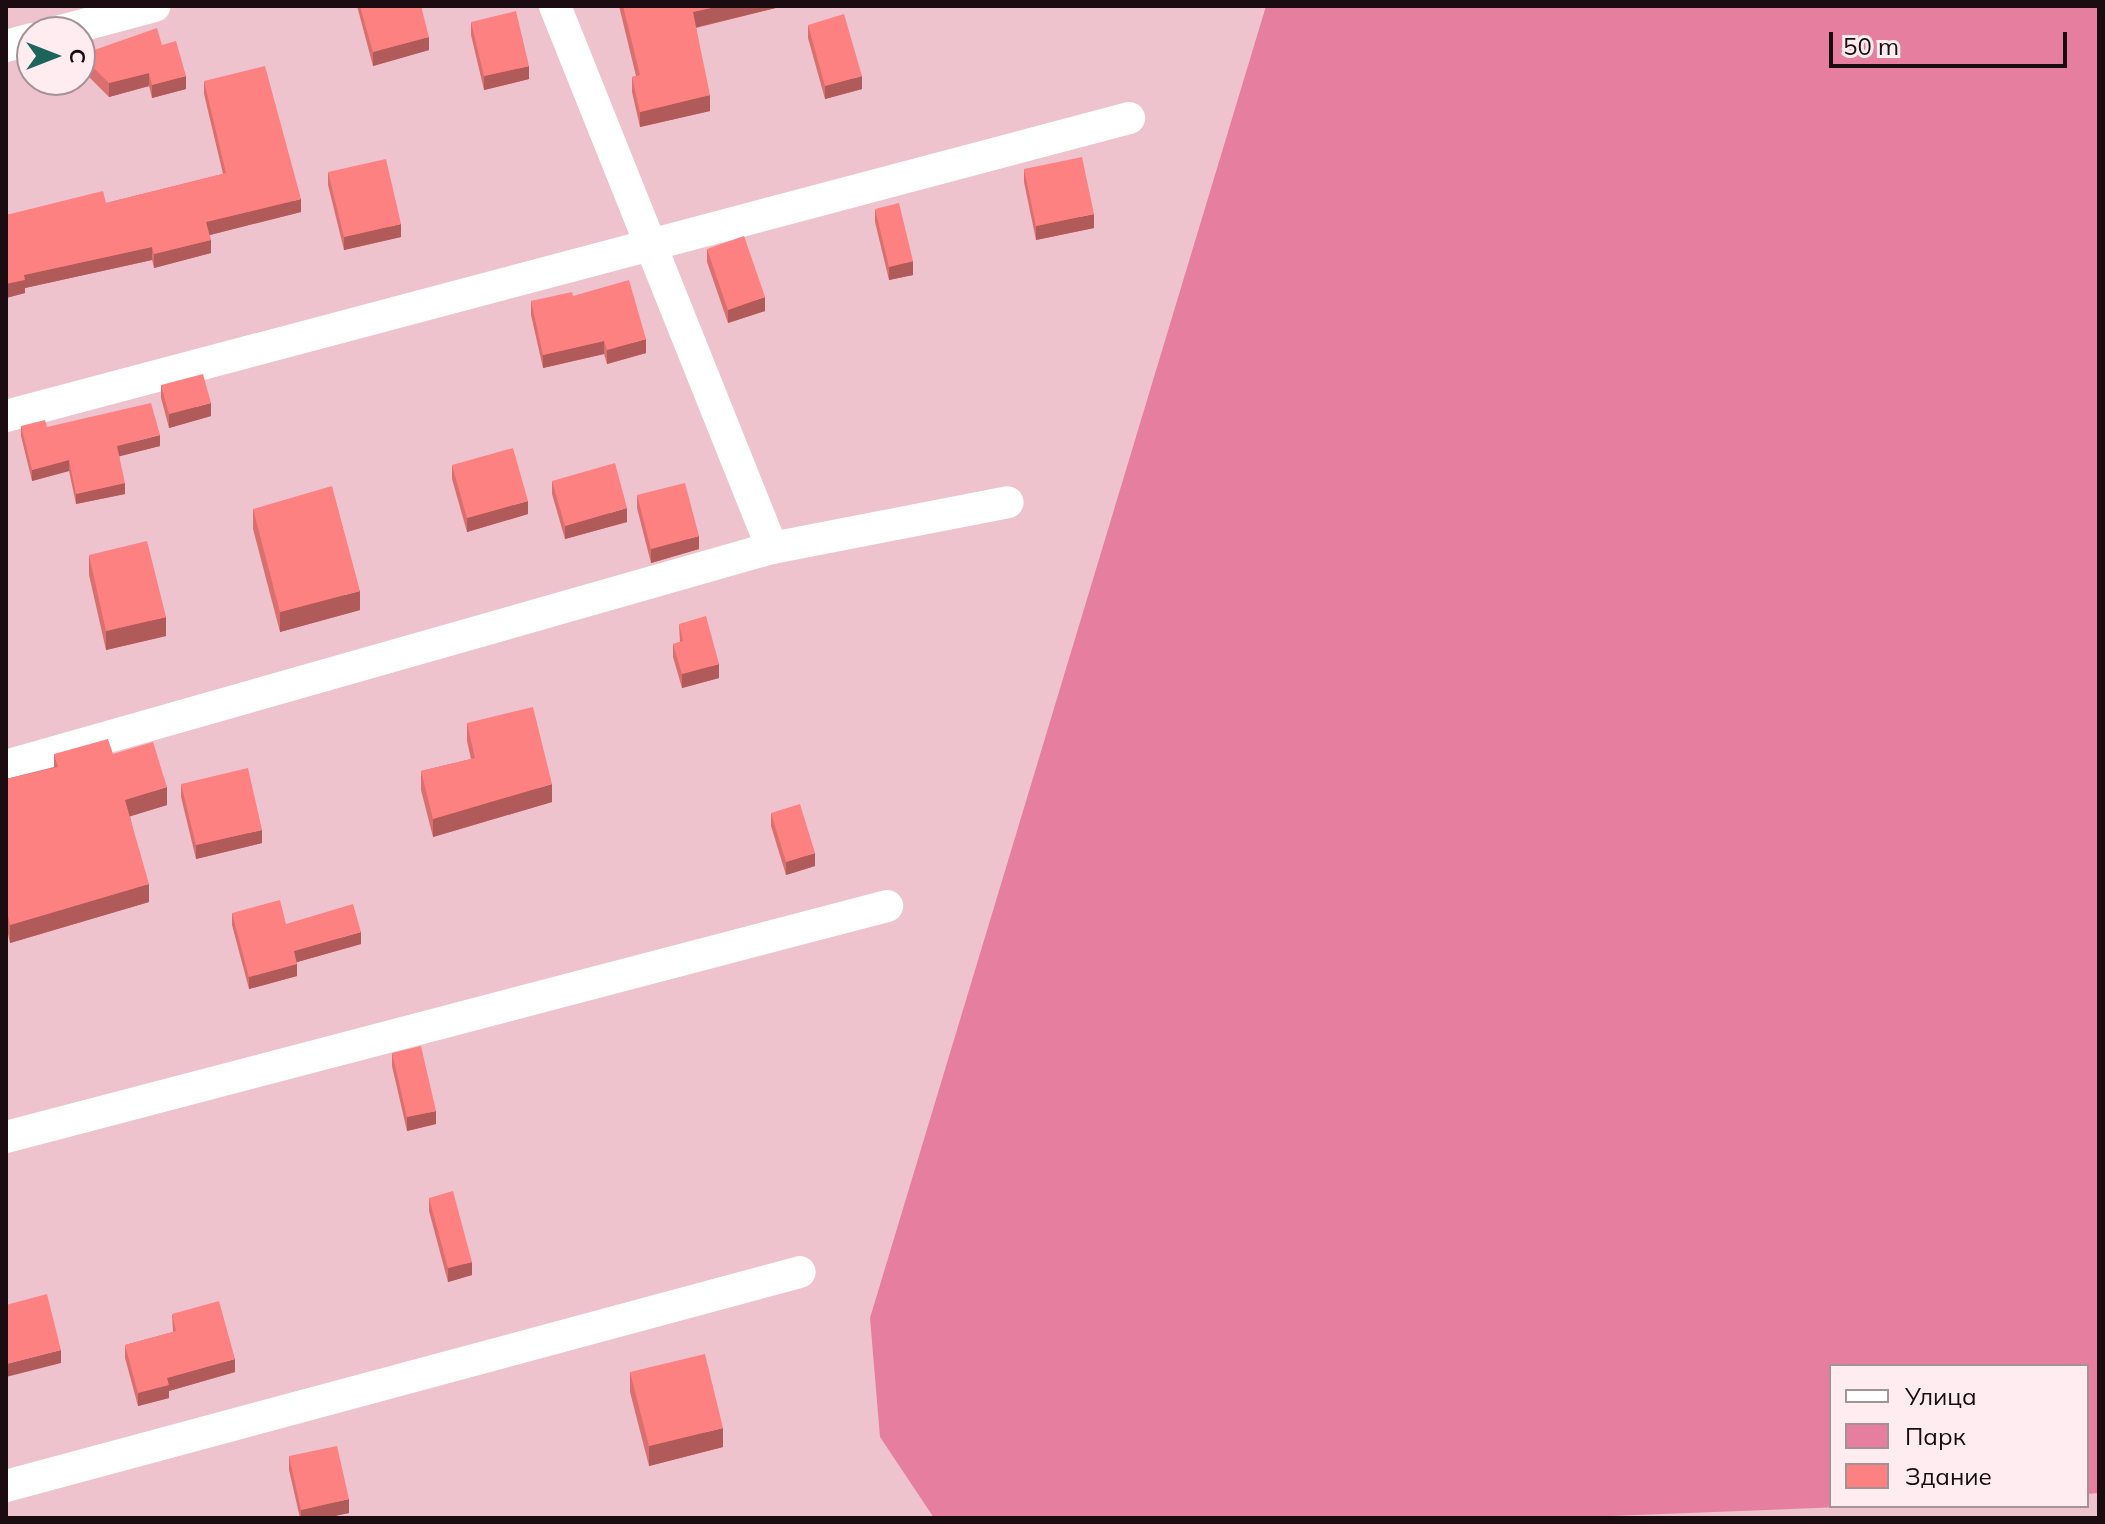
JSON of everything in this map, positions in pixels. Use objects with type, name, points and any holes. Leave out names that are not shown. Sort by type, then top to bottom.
[{"type":"street","points":[[96,22],[155,6]]},
{"type":"street","points":[[555,6],[772,548]]},
{"type":"street","points":[[6,416],[1129,118]]},
{"type":"street","points":[[6,766],[772,548],[1008,502]]},
{"type":"street","points":[[6,1137],[887,906]]},
{"type":"street","points":[[6,1486],[800,1272]]},
{"type":"green space","points":[[1266,6],[2099,6],[2099,1493],[2089,1494],[2089,1364],[1829,1364],[1829,1507],[1559,1518],[934,1518],[880,1437],[870,1318]]},
{"type":"building","points":[[360,6],[421,6],[429,37],[373,52]]},
{"type":"building","points":[[623,6],[720,6],[693,12],[710,95],[640,112],[632,77],[640,75]]},
{"type":"building","points":[[516,11],[529,66],[484,76],[471,22]]},
{"type":"building","points":[[844,14],[862,76],[825,86],[808,25]]},
{"type":"building","points":[[157,28],[162,45],[176,41],[186,76],[152,85],[149,73],[109,83],[96,70],[96,49]]},
{"type":"building","points":[[265,66],[301,199],[206,222],[211,240],[154,254],[152,247],[24,275],[25,280],[6,284],[6,215],[103,191],[106,203],[226,173],[204,81]]},
{"type":"building","points":[[1082,157],[1094,214],[1036,226],[1024,169]]},
{"type":"building","points":[[386,159],[401,224],[344,237],[328,172]]},
{"type":"building","points":[[899,203],[913,261],[889,267],[875,209]]},
{"type":"building","points":[[744,236],[765,297],[728,310],[707,249]]},
{"type":"building","points":[[629,280],[646,339],[607,350],[604,341],[543,355],[531,301],[572,292],[573,296]]},
{"type":"building","points":[[203,374],[211,403],[169,414],[161,385]]},
{"type":"building","points":[[151,403],[160,435],[117,446],[125,483],[76,494],[69,460],[32,470],[21,426],[45,420],[47,427]]},
{"type":"building","points":[[513,448],[528,501],[467,518],[452,465]]},
{"type":"building","points":[[615,463],[627,508],[565,526],[552,481]]},
{"type":"building","points":[[685,483],[699,536],[651,549],[637,495]]},
{"type":"building","points":[[332,486],[360,591],[280,612],[253,509]]},
{"type":"building","points":[[147,541],[166,617],[106,631],[89,555]]},
{"type":"building","points":[[706,616],[719,664],[682,674],[673,644],[683,641],[679,624]]},
{"type":"building","points":[[533,707],[552,784],[433,819],[421,771],[475,758],[467,723]]},
{"type":"building","points":[[108,739],[113,754],[153,742],[167,787],[125,800],[149,884],[10,925],[6,907],[6,779],[58,767],[54,754]]},
{"type":"building","points":[[248,768],[262,830],[196,845],[181,784]]},
{"type":"building","points":[[800,804],[815,853],[786,862],[771,813]]},
{"type":"building","points":[[280,900],[286,924],[353,904],[361,932],[294,951],[297,964],[249,977],[232,913]]},
{"type":"building","points":[[421,1046],[436,1111],[407,1117],[392,1053]]},
{"type":"building","points":[[453,1191],[472,1262],[448,1268],[429,1198]]},
{"type":"building","points":[[47,1294],[61,1350],[6,1364],[6,1305]]},
{"type":"building","points":[[219,1301],[235,1359],[167,1378],[169,1385],[138,1393],[125,1345],[176,1331],[172,1314]]},
{"type":"building","points":[[705,1354],[723,1428],[649,1446],[630,1372]]},
{"type":"building","points":[[337,1446],[349,1499],[301,1510],[289,1456]]}]
